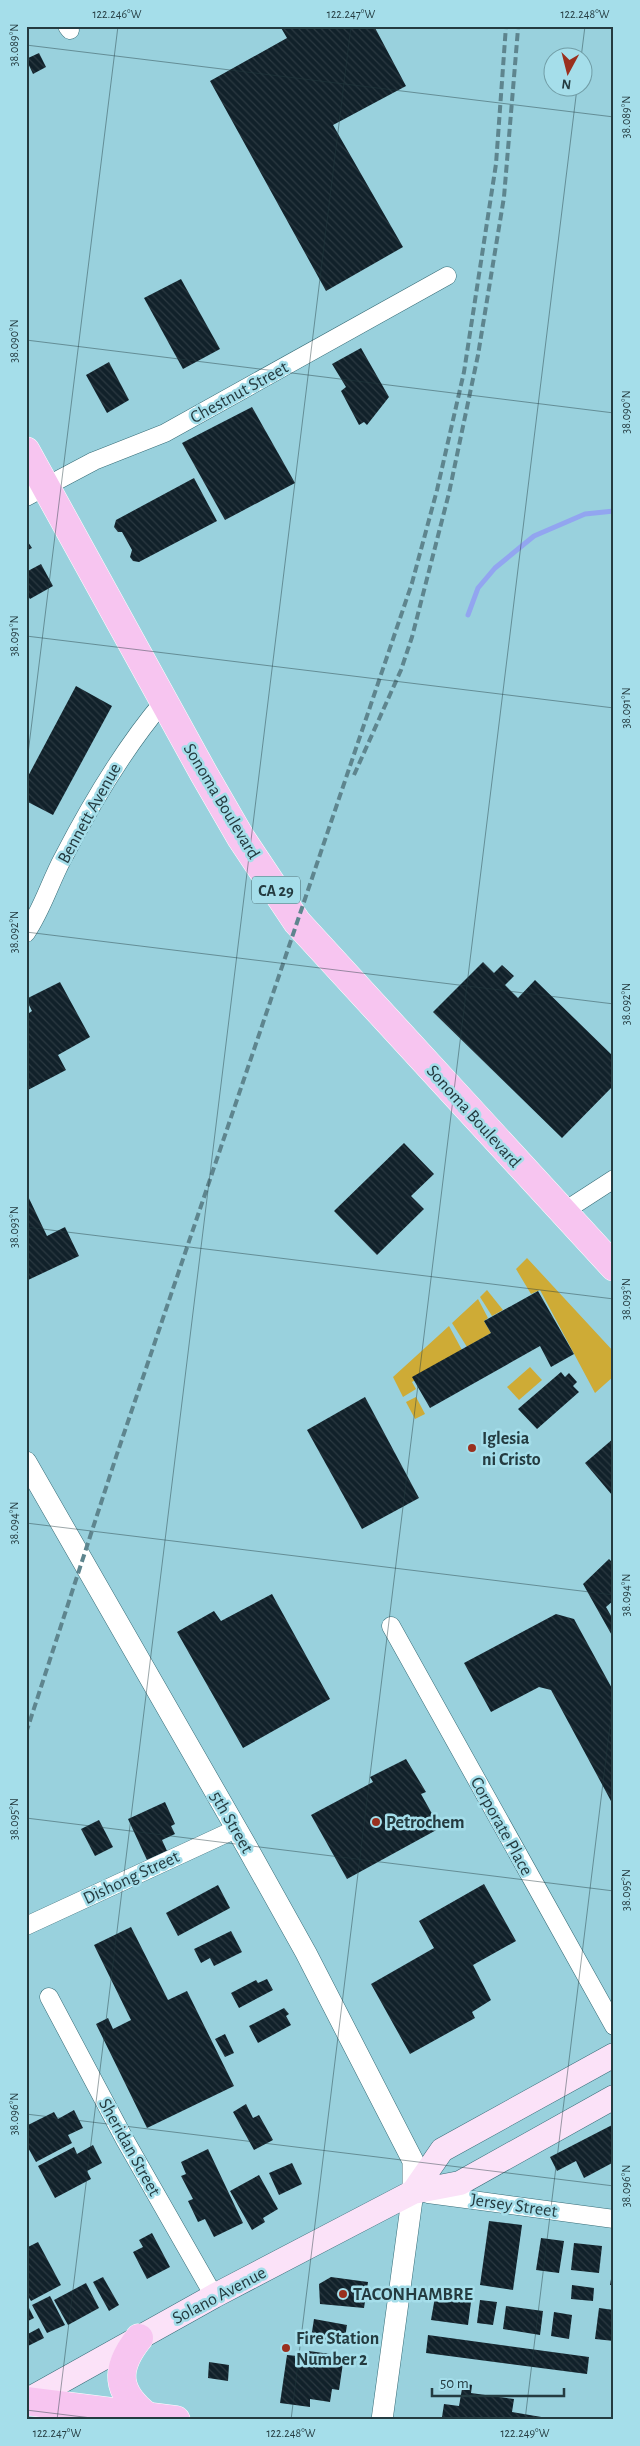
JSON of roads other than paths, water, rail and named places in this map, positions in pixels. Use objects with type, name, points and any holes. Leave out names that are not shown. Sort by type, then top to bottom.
[{"type":"main road","name":"Sonoma Boulevard","points":[[26,451],[36,492],[164,700],[242,838],[297,922],[614,1267]]},
{"type":"main road","name":"Solano Avenue","points":[[413,2192],[442,2150],[614,2055]]},
{"type":"main road","name":"Solano Avenue","points":[[26,2401],[214,2296],[413,2192],[460,2183],[614,2097]]},
{"type":"main road","points":[[139,2338],[126,2354],[122,2376],[124,2390],[132,2404],[147,2416]]},
{"type":"main road","points":[[26,2401],[176,2420]]},
{"type":"street","name":"Chestnut Street","points":[[36,492],[94,461],[166,434],[447,276]]},
{"type":"street","name":"Bennett Avenue","points":[[26,933],[63,858],[121,757],[164,700]]},
{"type":"street","points":[[563,1212],[614,1179]]},
{"type":"street","name":"5th Street","points":[[26,1462],[306,1953],[404,2140],[413,2161],[413,2192],[382,2420]]},
{"type":"street","name":"Corporate Place","points":[[391,1626],[614,2026]]},
{"type":"street","name":"Dishong Street","points":[[26,1926],[236,1829]]},
{"type":"street","name":"Sheridan Street","points":[[49,1997],[125,2140],[214,2296]]},
{"type":"street","name":"Jersey Street","points":[[413,2192],[614,2218]]},
{"type":"waterway","points":[[468,615],[478,588],[495,568],[534,536],[585,514],[614,511]]},
{"type":"railway","points":[[26,1733],[117,1454],[412,583],[437,490],[464,372],[496,164],[506,26]]},
{"type":"railway","points":[[354,775],[401,670],[412,637],[449,493],[478,355],[504,197],[518,29]]},
{"type":"place","name":"Iglesia ni Cristo","points":[[472,1448]]},
{"type":"place","name":"Petrochem","points":[[376,1822]]},
{"type":"place","name":"TACONHAMBRE","points":[[343,2294]]},
{"type":"place","name":"Fire Station Number 2","points":[[286,2348]]}]
